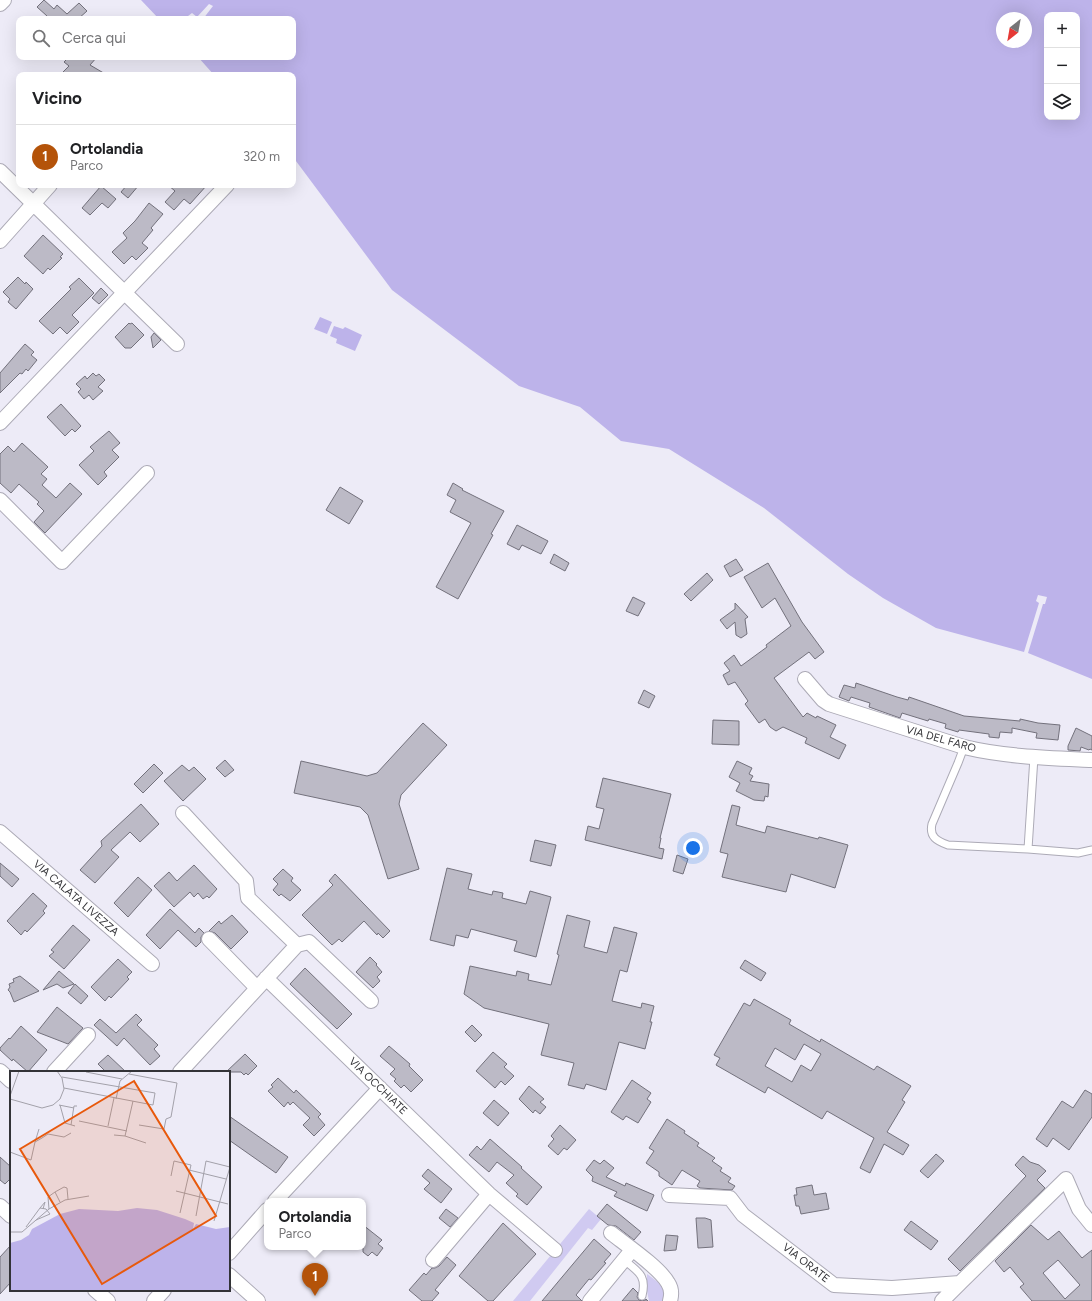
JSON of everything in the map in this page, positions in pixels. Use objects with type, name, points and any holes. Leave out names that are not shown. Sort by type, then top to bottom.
[{"type":"street","points":[[0,4],[4,0]]},
{"type":"street","points":[[0,171],[16,187]]},
{"type":"street","points":[[17,188],[177,344]]},
{"type":"street","points":[[0,241],[47,188]]},
{"type":"street","points":[[0,423],[224,188]]},
{"type":"street","points":[[0,500],[62,562],[147,473]]},
{"type":"street","name":"VIA DEL FARO","points":[[805,679],[823,700],[829,704],[964,747],[984,752],[1034,757],[1092,760]]},
{"type":"street","points":[[183,813],[246,881],[248,898],[297,945]]},
{"type":"street","name":"VIA CALATA LIVEZZA","points":[[0,832],[152,964]]},
{"type":"street","points":[[209,940],[256,988]]},
{"type":"street","points":[[181,1071],[297,945],[309,942],[371,1001]]},
{"type":"street","name":"VIA OCCHIATE","points":[[266,978],[489,1194],[555,1250]]},
{"type":"street","points":[[55,1071],[88,1035]]},
{"type":"street","points":[[0,1071],[10,1080]]},
{"type":"street","points":[[278,1198],[380,1088]]},
{"type":"street","points":[[942,1301],[1066,1179],[1079,1209],[1092,1226]]},
{"type":"street","points":[[433,1260],[489,1194]]},
{"type":"street","name":"VIA ORATE","points":[[669,1195],[730,1198],[743,1215],[834,1285],[892,1288],[960,1284]]},
{"type":"street","points":[[0,1206],[10,1215]]},
{"type":"street","points":[[230,1252],[264,1213]]},
{"type":"street","points":[[611,1232],[628,1255],[657,1269],[668,1282],[672,1293],[670,1301]]},
{"type":"street","points":[[590,1301],[628,1255]]},
{"type":"street","points":[[230,1276],[258,1301]]},
{"type":"street","points":[[96,1291],[108,1301]]},
{"type":"street","points":[[154,1301],[163,1291]]},
{"type":"lane","points":[[964,747],[932,824],[930,830],[932,835],[942,843],[948,844],[1028,850],[1078,852],[1092,850]]},
{"type":"lane","points":[[1028,850],[1034,757]]},
{"type":"lane","points":[[628,1255],[636,1270],[644,1279],[642,1296]]},
{"type":"shaded area","points":[[141,0],[1092,0],[1092,679],[1028,653],[1043,604],[1045,604],[1047,597],[1038,595],[1036,601],[1039,603],[1024,652],[936,628],[883,598],[848,574],[764,508],[669,449],[621,441],[580,407],[519,386],[392,290],[296,161],[296,72],[211,72],[201,60],[296,60],[296,16],[205,16],[213,6],[209,4],[198,16],[192,13],[188,16],[156,16]]},
{"type":"shaded area","points":[[320,317],[332,322],[327,334],[314,329]]},
{"type":"shaded area","points":[[334,326],[343,329],[345,327],[362,335],[355,351],[336,343],[337,339],[330,336]]},
{"type":"shaded area","points":[[589,1209],[601,1219],[592,1230],[588,1228],[530,1301],[513,1301]]},
{"type":"shaded area","points":[[647,1274],[658,1282],[663,1288],[665,1296],[664,1301],[649,1301],[647,1291]]},
{"type":"building","points":[[44,0],[54,9],[57,5],[67,14],[79,3],[87,11],[81,16],[47,16],[37,7]]},
{"type":"building","points":[[66,60],[94,60],[90,65],[102,72],[63,72],[69,66],[64,62]]},
{"type":"building","points":[[99,188],[103,188],[116,199],[108,208],[102,203],[90,215],[82,208]]},
{"type":"building","points":[[124,188],[136,188],[128,198],[121,192]]},
{"type":"building","points":[[172,188],[204,188],[190,204],[184,199],[174,210],[165,202],[175,191]]},
{"type":"building","points":[[149,203],[163,214],[151,228],[153,230],[142,243],[148,248],[136,260],[132,256],[124,264],[112,252],[127,238],[123,233],[135,221]]},
{"type":"building","points":[[43,235],[63,254],[60,257],[62,258],[50,270],[48,268],[43,274],[24,256]]},
{"type":"building","points":[[18,277],[33,289],[16,309],[8,302],[10,299],[3,292]]},
{"type":"building","points":[[79,278],[94,293],[72,315],[79,322],[67,334],[60,327],[53,334],[39,321],[71,289],[69,287]]},
{"type":"building","points":[[101,288],[108,295],[99,304],[92,298]]},
{"type":"building","points":[[129,323],[132,323],[144,335],[131,348],[125,348],[115,337]]},
{"type":"building","points":[[154,333],[161,340],[153,348],[151,337]]},
{"type":"building","points":[[25,344],[34,352],[31,355],[37,360],[28,371],[26,369],[22,374],[20,373],[0,393],[0,373]]},
{"type":"building","points":[[93,373],[96,376],[99,374],[105,380],[98,387],[103,391],[93,400],[89,395],[84,399],[78,392],[81,389],[76,384],[85,376],[87,379]]},
{"type":"building","points":[[61,404],[81,426],[75,432],[72,429],[65,436],[47,417]]},
{"type":"building","points":[[109,431],[120,443],[112,450],[119,457],[104,472],[107,476],[98,485],[79,465],[94,451],[90,447]]},
{"type":"building","points":[[22,443],[48,467],[41,474],[47,479],[42,485],[56,498],[70,483],[82,494],[45,533],[34,522],[44,511],[37,504],[39,502],[19,484],[11,493],[0,483],[0,454],[8,446],[14,452]]},
{"type":"building","points":[[453,483],[463,489],[462,490],[504,511],[491,534],[493,535],[458,599],[436,587],[471,523],[450,512],[456,500],[447,495]]},
{"type":"building","points":[[340,487],[363,501],[349,524],[326,510]]},
{"type":"building","points":[[517,525],[548,541],[541,554],[522,545],[519,550],[507,544]]},
{"type":"building","points":[[554,554],[569,563],[565,571],[550,563]]},
{"type":"building","points":[[736,559],[743,570],[730,577],[724,566]]},
{"type":"building","points":[[768,563],[802,622],[824,652],[815,659],[809,652],[774,678],[803,717],[807,713],[836,725],[830,737],[846,745],[839,759],[805,743],[807,738],[783,727],[776,731],[770,727],[765,719],[759,723],[745,704],[748,701],[735,682],[728,685],[723,675],[730,671],[724,663],[734,655],[741,666],[767,647],[766,645],[791,626],[775,598],[762,608],[744,577]]},
{"type":"building","points":[[707,573],[713,580],[691,601],[684,594]]},
{"type":"building","points":[[633,597],[645,603],[638,616],[626,611]]},
{"type":"building","points":[[735,603],[748,617],[745,619],[747,634],[741,638],[736,635],[735,622],[727,629],[720,620],[735,609]]},
{"type":"building","points":[[856,683],[908,700],[909,697],[964,716],[1020,721],[1020,719],[1038,723],[1060,725],[1058,740],[1036,738],[1037,733],[1012,728],[1012,733],[1000,732],[999,738],[989,737],[989,734],[959,730],[958,732],[945,728],[946,724],[929,719],[928,721],[902,713],[900,718],[869,707],[870,703],[851,697],[849,701],[839,697],[844,685],[855,688]]},
{"type":"building","points":[[644,690],[655,696],[649,708],[638,703]]},
{"type":"building","points":[[713,720],[739,721],[739,745],[712,744]]},
{"type":"building","points":[[423,723],[447,745],[401,795],[399,804],[419,869],[388,879],[368,815],[360,807],[294,793],[301,761],[367,776],[377,773]]},
{"type":"building","points":[[1076,728],[1092,736],[1092,750],[1081,747],[1080,751],[1068,750],[1068,746]]},
{"type":"building","points":[[225,760],[234,770],[225,777],[216,768]]},
{"type":"building","points":[[737,761],[752,768],[749,774],[753,776],[750,781],[769,784],[768,797],[765,796],[764,801],[754,800],[736,791],[740,783],[729,777]]},
{"type":"building","points":[[154,764],[163,773],[143,793],[134,784]]},
{"type":"building","points":[[182,765],[189,771],[194,767],[206,779],[183,801],[164,781]]},
{"type":"building","points":[[603,778],[671,794],[660,838],[659,848],[664,849],[662,859],[585,840],[588,826],[599,829],[604,809],[596,807]]},
{"type":"building","points":[[141,804],[159,824],[140,842],[130,832],[111,850],[119,857],[95,883],[80,870],[102,846],[101,841]]},
{"type":"building","points":[[732,805],[740,807],[736,825],[765,833],[767,826],[848,845],[835,888],[791,874],[786,892],[722,877],[728,854],[720,852]]},
{"type":"building","points":[[535,840],[556,845],[551,866],[530,861]]},
{"type":"building","points":[[677,855],[688,859],[683,874],[673,871]]},
{"type":"building","points":[[0,863],[19,879],[12,887],[0,876]]},
{"type":"building","points":[[194,865],[217,889],[209,898],[207,896],[203,899],[198,893],[194,897],[190,892],[174,907],[154,886],[169,872],[177,881]]},
{"type":"building","points":[[447,868],[472,874],[468,889],[492,895],[493,891],[503,893],[502,898],[526,904],[530,891],[551,897],[536,957],[514,951],[517,941],[471,929],[468,938],[456,935],[454,946],[430,940]]},
{"type":"building","points":[[283,869],[293,878],[291,881],[301,890],[290,901],[281,894],[279,896],[273,890],[278,884],[273,879]]},
{"type":"building","points":[[335,874],[390,931],[383,938],[378,933],[377,935],[364,921],[342,942],[339,939],[332,945],[302,915],[333,885],[329,881]]},
{"type":"building","points":[[138,877],[152,890],[128,917],[114,903]]},
{"type":"building","points":[[33,893],[47,906],[43,911],[45,913],[27,932],[25,930],[21,935],[7,921]]},
{"type":"building","points":[[170,909],[195,933],[199,928],[204,933],[201,937],[201,942],[196,947],[178,930],[160,949],[146,935]]},
{"type":"building","points":[[232,915],[248,932],[231,949],[215,933],[209,931],[219,921],[221,924]]},
{"type":"building","points":[[567,915],[590,921],[584,947],[607,953],[614,927],[637,933],[627,972],[620,970],[612,1001],[641,1008],[642,1003],[654,1006],[650,1022],[652,1022],[645,1049],[619,1042],[606,1090],[586,1084],[584,1089],[568,1085],[574,1063],[541,1055],[549,1024],[484,1008],[464,994],[470,966],[516,976],[517,971],[529,974],[528,980],[551,985]]},
{"type":"building","points":[[73,925],[90,940],[64,969],[49,956],[54,952],[51,950]]},
{"type":"building","points":[[370,957],[382,972],[377,977],[380,981],[373,988],[356,972]]},
{"type":"building","points":[[118,959],[132,972],[127,977],[129,979],[111,998],[109,996],[105,1001],[91,987]]},
{"type":"building","points":[[745,960],[766,973],[761,981],[740,968]]},
{"type":"building","points":[[305,968],[352,1014],[337,1029],[290,984]]},
{"type":"building","points":[[59,971],[74,984],[63,988],[57,984],[43,990]]},
{"type":"building","points":[[20,976],[39,991],[14,1002],[8,990],[10,987],[9,984],[14,982],[13,979]]},
{"type":"building","points":[[75,984],[88,996],[81,1004],[68,993]]},
{"type":"building","points":[[754,999],[791,1020],[789,1024],[820,1042],[821,1039],[874,1070],[877,1066],[911,1086],[902,1100],[905,1102],[887,1132],[909,1145],[903,1155],[884,1144],[870,1173],[860,1168],[874,1138],[827,1111],[822,1119],[768,1087],[765,1093],[716,1065],[720,1058],[714,1055],[744,1003],[750,1006]],"holes":[[[804,1044],[821,1054],[811,1071],[801,1065],[792,1082],[765,1066],[775,1048],[795,1060]]]},
{"type":"building","points":[[57,1007],[83,1028],[68,1044],[37,1032]]},
{"type":"building","points":[[136,1014],[142,1020],[137,1025],[158,1045],[154,1049],[160,1056],[150,1065],[124,1038],[117,1046],[94,1025],[100,1019],[116,1033]]},
{"type":"building","points":[[472,1025],[482,1035],[475,1042],[465,1032]]},
{"type":"building","points":[[21,1026],[47,1050],[29,1071],[27,1071],[13,1059],[12,1061],[0,1050],[9,1038],[10,1039]]},
{"type":"building","points":[[389,1046],[410,1064],[409,1066],[423,1080],[411,1092],[404,1085],[401,1088],[394,1081],[396,1079],[390,1074],[395,1069],[380,1056]]},
{"type":"building","points":[[493,1052],[507,1064],[504,1067],[514,1076],[505,1085],[501,1081],[495,1088],[476,1071]]},
{"type":"building","points":[[245,1054],[257,1066],[248,1075],[246,1073],[244,1075],[241,1072],[227,1071]]},
{"type":"building","points":[[108,1055],[125,1071],[105,1071],[98,1064]]},
{"type":"building","points":[[278,1078],[294,1093],[296,1090],[321,1114],[318,1117],[325,1125],[314,1136],[303,1125],[310,1118],[293,1102],[290,1105],[288,1102],[284,1107],[268,1091],[273,1087],[271,1085]]},
{"type":"building","points":[[632,1080],[651,1093],[647,1099],[651,1102],[638,1123],[626,1116],[623,1120],[611,1112]]},
{"type":"building","points":[[529,1086],[544,1099],[540,1102],[546,1107],[540,1114],[535,1110],[533,1113],[519,1099]]},
{"type":"building","points":[[1085,1090],[1092,1094],[1092,1117],[1069,1150],[1053,1138],[1047,1147],[1036,1139],[1062,1101],[1073,1108]]},
{"type":"building","points":[[494,1100],[509,1113],[498,1126],[483,1113]]},
{"type":"building","points":[[230,1117],[288,1157],[276,1173],[230,1141]]},
{"type":"building","points":[[667,1119],[699,1143],[697,1146],[715,1158],[712,1161],[722,1168],[720,1171],[731,1178],[728,1182],[735,1186],[732,1190],[700,1188],[697,1186],[700,1181],[682,1170],[672,1185],[659,1176],[659,1172],[646,1163],[654,1151],[649,1148]]},
{"type":"building","points":[[560,1125],[576,1140],[567,1150],[564,1148],[558,1155],[548,1146],[554,1139],[551,1136]]},
{"type":"building","points":[[490,1139],[542,1187],[527,1205],[516,1196],[518,1194],[506,1183],[514,1175],[497,1162],[489,1172],[469,1155],[477,1146],[481,1150]]},
{"type":"building","points":[[936,1154],[944,1161],[928,1178],[920,1171]]},
{"type":"building","points":[[1023,1156],[1030,1162],[1039,1165],[1046,1171],[1037,1180],[1045,1188],[960,1271],[948,1259],[1026,1176],[1015,1165]]},
{"type":"building","points":[[0,1157],[10,1166],[10,1179],[5,1184],[0,1180]]},
{"type":"building","points":[[594,1160],[600,1164],[604,1160],[614,1168],[606,1177],[625,1186],[626,1183],[654,1195],[647,1211],[614,1196],[617,1192],[592,1181],[593,1177],[586,1170]]},
{"type":"building","points":[[428,1169],[452,1189],[441,1203],[424,1189],[430,1183],[422,1176]]},
{"type":"building","points":[[812,1185],[814,1195],[826,1193],[829,1209],[801,1214],[799,1206],[796,1206],[794,1195],[797,1195],[796,1188]]},
{"type":"building","points":[[607,1204],[641,1232],[634,1240],[616,1226],[608,1225],[597,1216]]},
{"type":"building","points":[[446,1209],[458,1218],[450,1227],[439,1218]]},
{"type":"building","points":[[696,1218],[711,1220],[713,1247],[698,1248]]},
{"type":"building","points":[[911,1221],[938,1241],[931,1250],[904,1230]]},
{"type":"building","points":[[503,1223],[536,1254],[493,1301],[488,1301],[459,1276]]},
{"type":"building","points":[[1031,1225],[1048,1240],[1059,1231],[1082,1258],[1092,1250],[1092,1301],[1032,1301],[1020,1287],[1024,1284],[1010,1267],[1004,1272],[995,1261]],"holes":[[[1058,1260],[1080,1285],[1065,1299],[1043,1273]]]},
{"type":"building","points":[[366,1227],[382,1240],[378,1244],[383,1248],[377,1256],[372,1252],[368,1256],[363,1252],[363,1250],[366,1250]]},
{"type":"building","points":[[666,1235],[678,1236],[676,1250],[664,1251]]},
{"type":"building","points":[[594,1239],[611,1254],[604,1262],[606,1263],[591,1280],[589,1279],[576,1295],[582,1301],[542,1301]]},
{"type":"building","points":[[10,1246],[10,1283],[0,1294],[0,1257]]},
{"type":"building","points":[[447,1257],[456,1265],[435,1290],[439,1293],[432,1301],[422,1301],[409,1290],[424,1273],[426,1275],[432,1268],[439,1266]]},
{"type":"building","points":[[633,1288],[638,1293],[637,1297],[639,1300],[643,1301],[622,1301]]},
{"type":"place","name":"Ortolandia","points":[[315,1296]]}]
